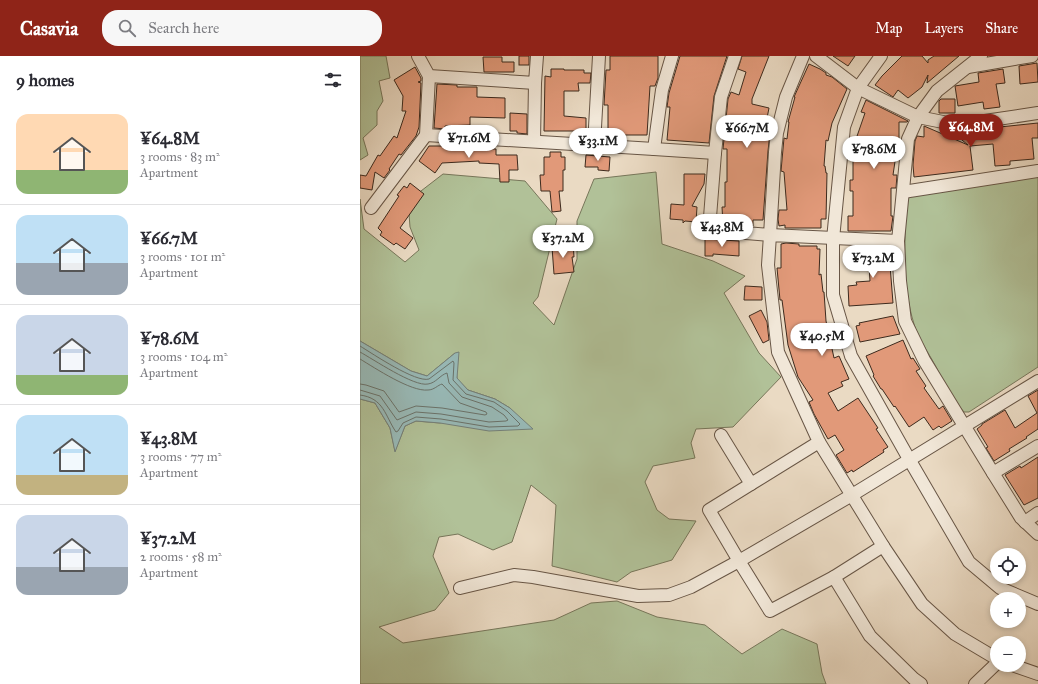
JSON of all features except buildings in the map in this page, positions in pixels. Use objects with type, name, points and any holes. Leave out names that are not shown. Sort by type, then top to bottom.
[{"type":"street","points":[[371,208],[426,135],[429,76],[418,56]]},
{"type":"street","points":[[534,142],[537,56]]},
{"type":"street","points":[[594,145],[598,56]]},
{"type":"street","points":[[654,149],[662,90],[672,56]]},
{"type":"street","points":[[735,56],[721,97],[709,230],[770,235],[898,241]]},
{"type":"street","points":[[803,56],[786,97],[777,133],[775,152],[768,265],[778,352],[819,442],[883,546],[922,604],[955,634],[990,655]]},
{"type":"street","points":[[816,56],[858,88],[918,117],[948,123],[963,123],[1038,114]]},
{"type":"street","points":[[881,56],[858,88],[844,127],[833,238],[832,295],[851,356],[909,459],[970,562],[1000,588],[1038,604]]},
{"type":"street","points":[[981,56],[937,91],[918,117],[908,139],[898,241],[900,280],[905,321],[924,360],[1021,518],[1038,534]]},
{"type":"street","points":[[967,67],[1032,56]]},
{"type":"street","points":[[429,76],[535,84]]},
{"type":"street","points":[[426,135],[715,153]]},
{"type":"street","points":[[903,192],[1038,171]]},
{"type":"street","points":[[460,588],[514,575],[533,577],[638,596],[669,595],[691,587],[739,561],[852,495],[1038,381]]},
{"type":"street","points":[[721,435],[751,484]]},
{"type":"street","points":[[819,442],[709,510],[739,561],[770,611],[834,576],[883,546]]},
{"type":"street","points":[[993,473],[1038,446]]},
{"type":"street","points":[[1025,522],[1038,513]]},
{"type":"street","points":[[834,576],[870,636],[921,684]]},
{"type":"street","points":[[975,684],[990,670]]},
{"type":"street","points":[[1026,670],[1038,674]]},
{"type":"green space","points":[[360,56],[386,56],[390,78],[379,81],[383,101],[377,111],[377,125],[363,138],[368,155],[360,160]]},
{"type":"green space","points":[[656,172],[662,244],[713,261],[745,276],[724,293],[759,353],[781,377],[733,427],[696,429],[691,443],[695,458],[653,466],[645,482],[657,510],[669,519],[696,521],[672,560],[631,572],[617,582],[552,566],[556,505],[531,485],[512,542],[493,550],[458,534],[439,537],[433,556],[449,593],[435,610],[379,627],[403,643],[554,620],[591,603],[617,601],[657,617],[705,625],[742,654],[782,629],[817,644],[822,673],[826,684],[360,684],[360,399],[375,403],[390,428],[395,451],[405,426],[416,421],[440,423],[510,408],[495,399],[468,390],[457,379],[455,353],[427,376],[411,371],[360,341],[360,199],[364,229],[405,262],[419,250],[410,227],[408,201],[443,174],[525,181],[557,219],[538,297],[533,303],[554,325],[577,259],[577,221],[594,179]]},
{"type":"green space","points":[[1038,175],[1038,367],[969,412],[964,412],[956,402],[945,383],[921,340],[914,324],[907,292],[905,260],[907,194]]},
{"type":"water","points":[[360,341],[411,371],[427,376],[455,353],[459,352],[457,378],[468,390],[495,399],[510,408],[533,429],[489,431],[440,423],[416,421],[405,426],[395,452],[390,428],[375,403],[360,399]]}]
